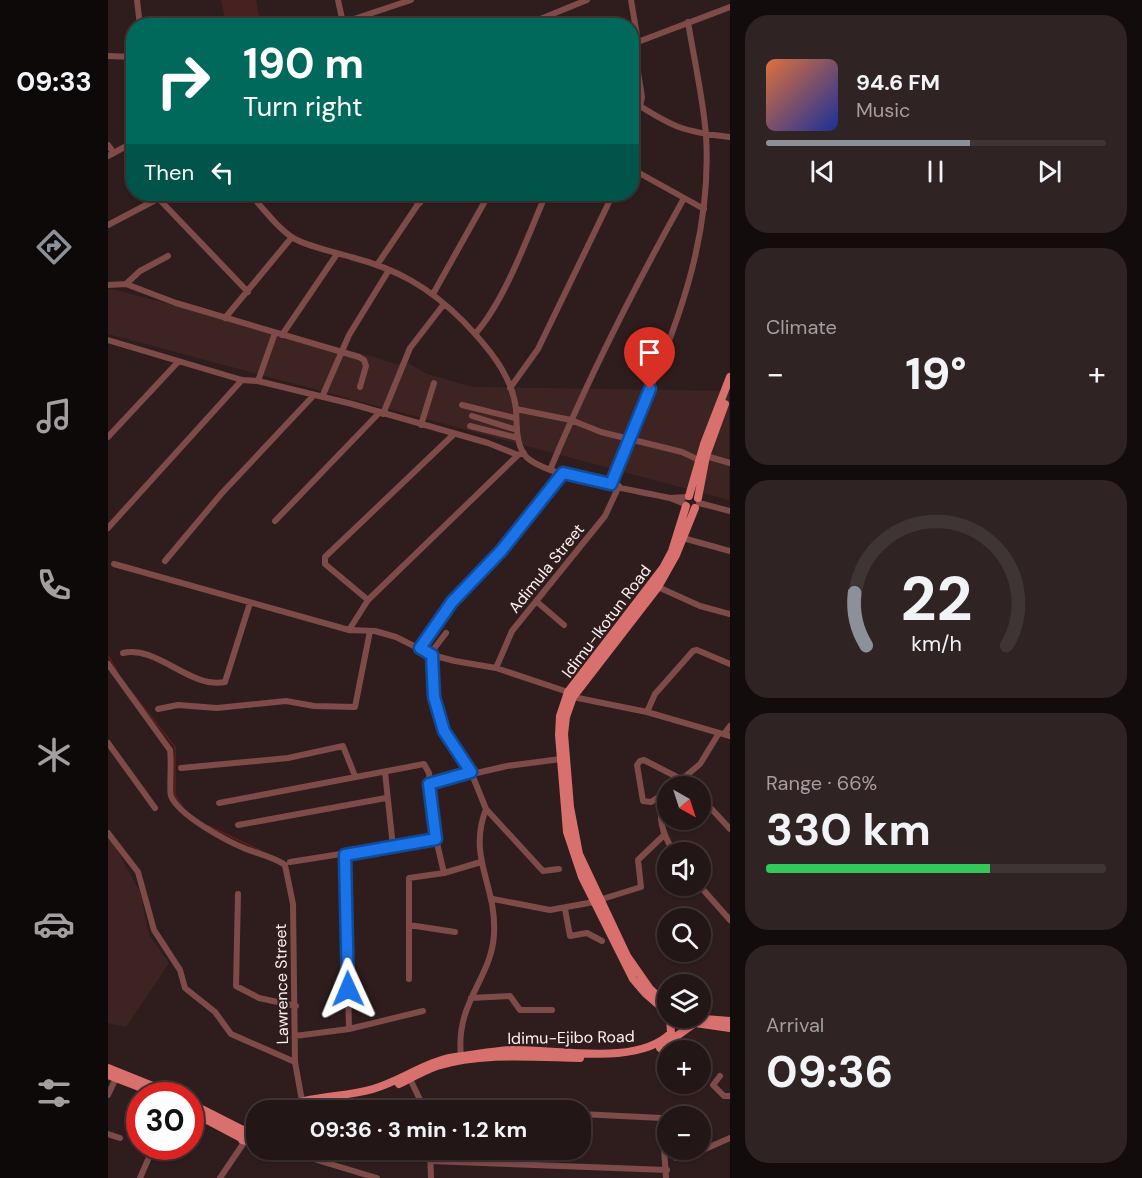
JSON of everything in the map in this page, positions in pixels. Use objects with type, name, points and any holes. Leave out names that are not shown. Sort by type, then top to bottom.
[{"type":"main road","name":"Idimu-Ikotun Road","points":[[657,995],[638,975],[577,865],[567,832],[560,716],[571,694],[654,582],[672,551],[729,377]]},
{"type":"main road","points":[[702,458],[729,391]]},
{"type":"main road","name":"Idimu-Ikotun Road","points":[[657,1004],[633,979],[597,901],[579,854],[570,807],[564,734],[571,694],[658,587],[683,538],[698,503],[702,458]]},
{"type":"main road","points":[[687,501],[698,503]]},
{"type":"main road","points":[[687,501],[698,503]]},
{"type":"main road","points":[[711,1021],[729,1021]]},
{"type":"main road","points":[[711,1024],[729,1028]]},
{"type":"main road","name":"Idimu-Ejibo Road","points":[[308,1100],[375,1089],[425,1065],[462,1056],[508,1050],[603,1053],[643,1050],[661,1043],[670,1033],[671,1028]]},
{"type":"main road","name":"Idimu-Ejibo Road","points":[[346,1100],[373,1095],[450,1063],[509,1056],[601,1058],[645,1054],[663,1047],[683,1028]]},
{"type":"main road","points":[[108,1068],[143,1082]]},
{"type":"main road","points":[[108,1075],[126,1082]]},
{"type":"main road","points":[[204,1110],[246,1131]]},
{"type":"main road","points":[[204,1116],[246,1132]]},
{"type":"street","points":[[137,0],[139,18]]},
{"type":"street","points":[[338,0],[342,18]]},
{"type":"street","points":[[357,18],[411,0]]},
{"type":"street","points":[[543,18],[587,0]]},
{"type":"street","points":[[631,0],[632,18]]},
{"type":"street","points":[[639,41],[729,7]]},
{"type":"street","points":[[611,484],[661,366],[686,295],[694,269],[704,209],[706,135],[688,22]]},
{"type":"street","points":[[108,56],[126,57]]},
{"type":"street","points":[[639,78],[642,97],[640,106],[670,126],[706,135],[729,137]]},
{"type":"street","points":[[108,144],[111,154],[126,146]]},
{"type":"street","points":[[639,173],[683,200],[704,209]]},
{"type":"street","points":[[550,470],[623,308],[683,200]]},
{"type":"street","points":[[108,225],[153,201]]},
{"type":"street","points":[[162,201],[248,292]]},
{"type":"street","points":[[257,201],[292,237],[406,276],[444,304],[475,334],[496,360],[510,388],[516,409],[515,418],[521,454]]},
{"type":"street","points":[[377,265],[420,203],[416,201]]},
{"type":"street","points":[[433,294],[485,201]]},
{"type":"street","points":[[475,334],[484,324],[511,272],[543,201]]},
{"type":"street","points":[[510,388],[538,349],[610,201]]},
{"type":"street","points":[[225,318],[292,237]]},
{"type":"street","points":[[258,381],[279,334],[337,254]]},
{"type":"street","points":[[126,284],[140,272],[168,256]]},
{"type":"street","points":[[322,397],[342,350],[389,270]]},
{"type":"street","points":[[108,285],[126,284],[225,318],[342,350],[364,360],[366,366],[360,387]]},
{"type":"street","points":[[274,521],[382,413],[410,348],[444,304]]},
{"type":"street","points":[[109,343],[242,380],[258,381],[322,397],[488,443],[521,454],[550,470],[687,501]]},
{"type":"street","points":[[108,437],[178,363]]},
{"type":"street","points":[[108,528],[242,380]]},
{"type":"street","points":[[421,425],[434,383]]},
{"type":"street","points":[[165,561],[222,493],[314,395]]},
{"type":"street","points":[[462,405],[515,418]]},
{"type":"street","points":[[516,409],[571,420],[629,439],[729,463]]},
{"type":"street","points":[[472,416],[517,429]]},
{"type":"street","points":[[470,426],[519,438]]},
{"type":"street","points":[[368,600],[326,564],[325,557],[453,435]]},
{"type":"street","points":[[349,630],[368,600],[521,454]]},
{"type":"street","points":[[420,648],[452,602],[501,551],[563,473]]},
{"type":"street","name":"Adimula Street","points":[[496,668],[512,631],[599,524],[614,501],[619,486]]},
{"type":"street","points":[[698,503],[729,511]]},
{"type":"street","points":[[683,538],[729,551]]},
{"type":"street","points":[[114,564],[349,630],[370,631],[396,638],[455,662],[496,668],[571,694],[647,712],[724,734]]},
{"type":"street","points":[[658,587],[700,606],[729,614]]},
{"type":"street","points":[[536,601],[564,625]]},
{"type":"street","points":[[123,653],[135,651],[198,677],[225,682],[250,603]]},
{"type":"street","points":[[158,710],[178,705],[217,708],[286,701],[314,706],[355,707],[370,631]]},
{"type":"street","points":[[446,633],[431,654],[434,697],[444,731],[471,772],[486,809],[543,871],[559,869]]},
{"type":"street","points":[[647,712],[655,694],[693,651],[697,650],[729,664]]},
{"type":"street","name":"Lawrence Street","points":[[108,664],[170,750],[173,767],[170,795],[177,805],[192,819],[244,848],[284,863],[293,904],[295,1062],[302,1100]]},
{"type":"street","points":[[687,776],[700,764],[729,726]]},
{"type":"street","points":[[108,743],[155,808]]},
{"type":"street","points":[[181,768],[288,758],[343,746],[355,776]]},
{"type":"street","points":[[429,784],[471,772],[561,759]]},
{"type":"street","points":[[657,797],[646,804],[643,801],[637,765],[640,761],[644,760],[675,776]]},
{"type":"street","points":[[219,803],[424,765],[429,772],[436,839],[444,873]]},
{"type":"street","points":[[385,772],[393,847]]},
{"type":"street","points":[[238,825],[386,798]]},
{"type":"street","points":[[462,1056],[459,1036],[463,1016],[494,938],[493,899],[481,862],[477,838],[486,809]]},
{"type":"street","points":[[711,809],[729,829]]},
{"type":"street","points":[[662,830],[667,842]]},
{"type":"street","points":[[108,832],[138,872],[154,930],[180,970],[185,988],[215,1012],[231,1034],[295,1062]]},
{"type":"street","points":[[493,899],[550,910],[565,909],[641,887],[638,860],[663,836]]},
{"type":"street","points":[[290,862],[436,839]]},
{"type":"street","points":[[345,855],[349,1029]]},
{"type":"street","points":[[409,979],[409,878],[412,875],[444,873],[481,862]]},
{"type":"street","points":[[238,894],[236,986],[259,998],[296,1006]]},
{"type":"street","points":[[708,896],[729,920]]},
{"type":"street","points":[[565,909],[570,936],[587,933],[602,941]]},
{"type":"street","points":[[409,925],[455,932]]},
{"type":"street","points":[[471,998],[510,996],[520,1010],[552,1010]]},
{"type":"street","points":[[295,1036],[349,1029],[423,1011]]},
{"type":"street","points":[[720,1076],[713,1085],[724,1096],[729,1096]]},
{"type":"street","points":[[108,1095],[116,1078]]},
{"type":"street","points":[[410,1079],[420,1100]]},
{"type":"street","points":[[591,1115],[662,1118],[666,1178]]},
{"type":"street","points":[[108,1134],[120,1138]]},
{"type":"street","points":[[711,1146],[729,1138]]},
{"type":"street","points":[[220,1178],[246,1139]]},
{"type":"street","points":[[140,1178],[148,1160]]},
{"type":"street","points":[[317,1160],[377,1178]]},
{"type":"street","points":[[431,1178],[430,1161],[667,1170]]},
{"type":"shaded area","points":[[221,0],[256,0],[259,18],[225,18]]},
{"type":"shaded area","points":[[108,288],[395,364],[408,363],[427,374],[473,387],[729,391],[729,500],[108,334]]},
{"type":"shaded area","points":[[108,839],[111,839],[140,892],[149,935],[169,963],[126,1027],[108,1023]]},
{"type":"waterway","points":[[108,656],[117,671]]},
{"type":"waterway","points":[[130,690],[175,747],[175,795],[183,807]]},
{"type":"waterway","points":[[209,826],[261,851]]},
{"type":"route","points":[[348,989],[345,855],[436,839],[429,784],[471,772],[444,731],[434,697],[432,655],[420,648],[452,602],[501,551],[563,473],[611,484],[650,389]]}]
